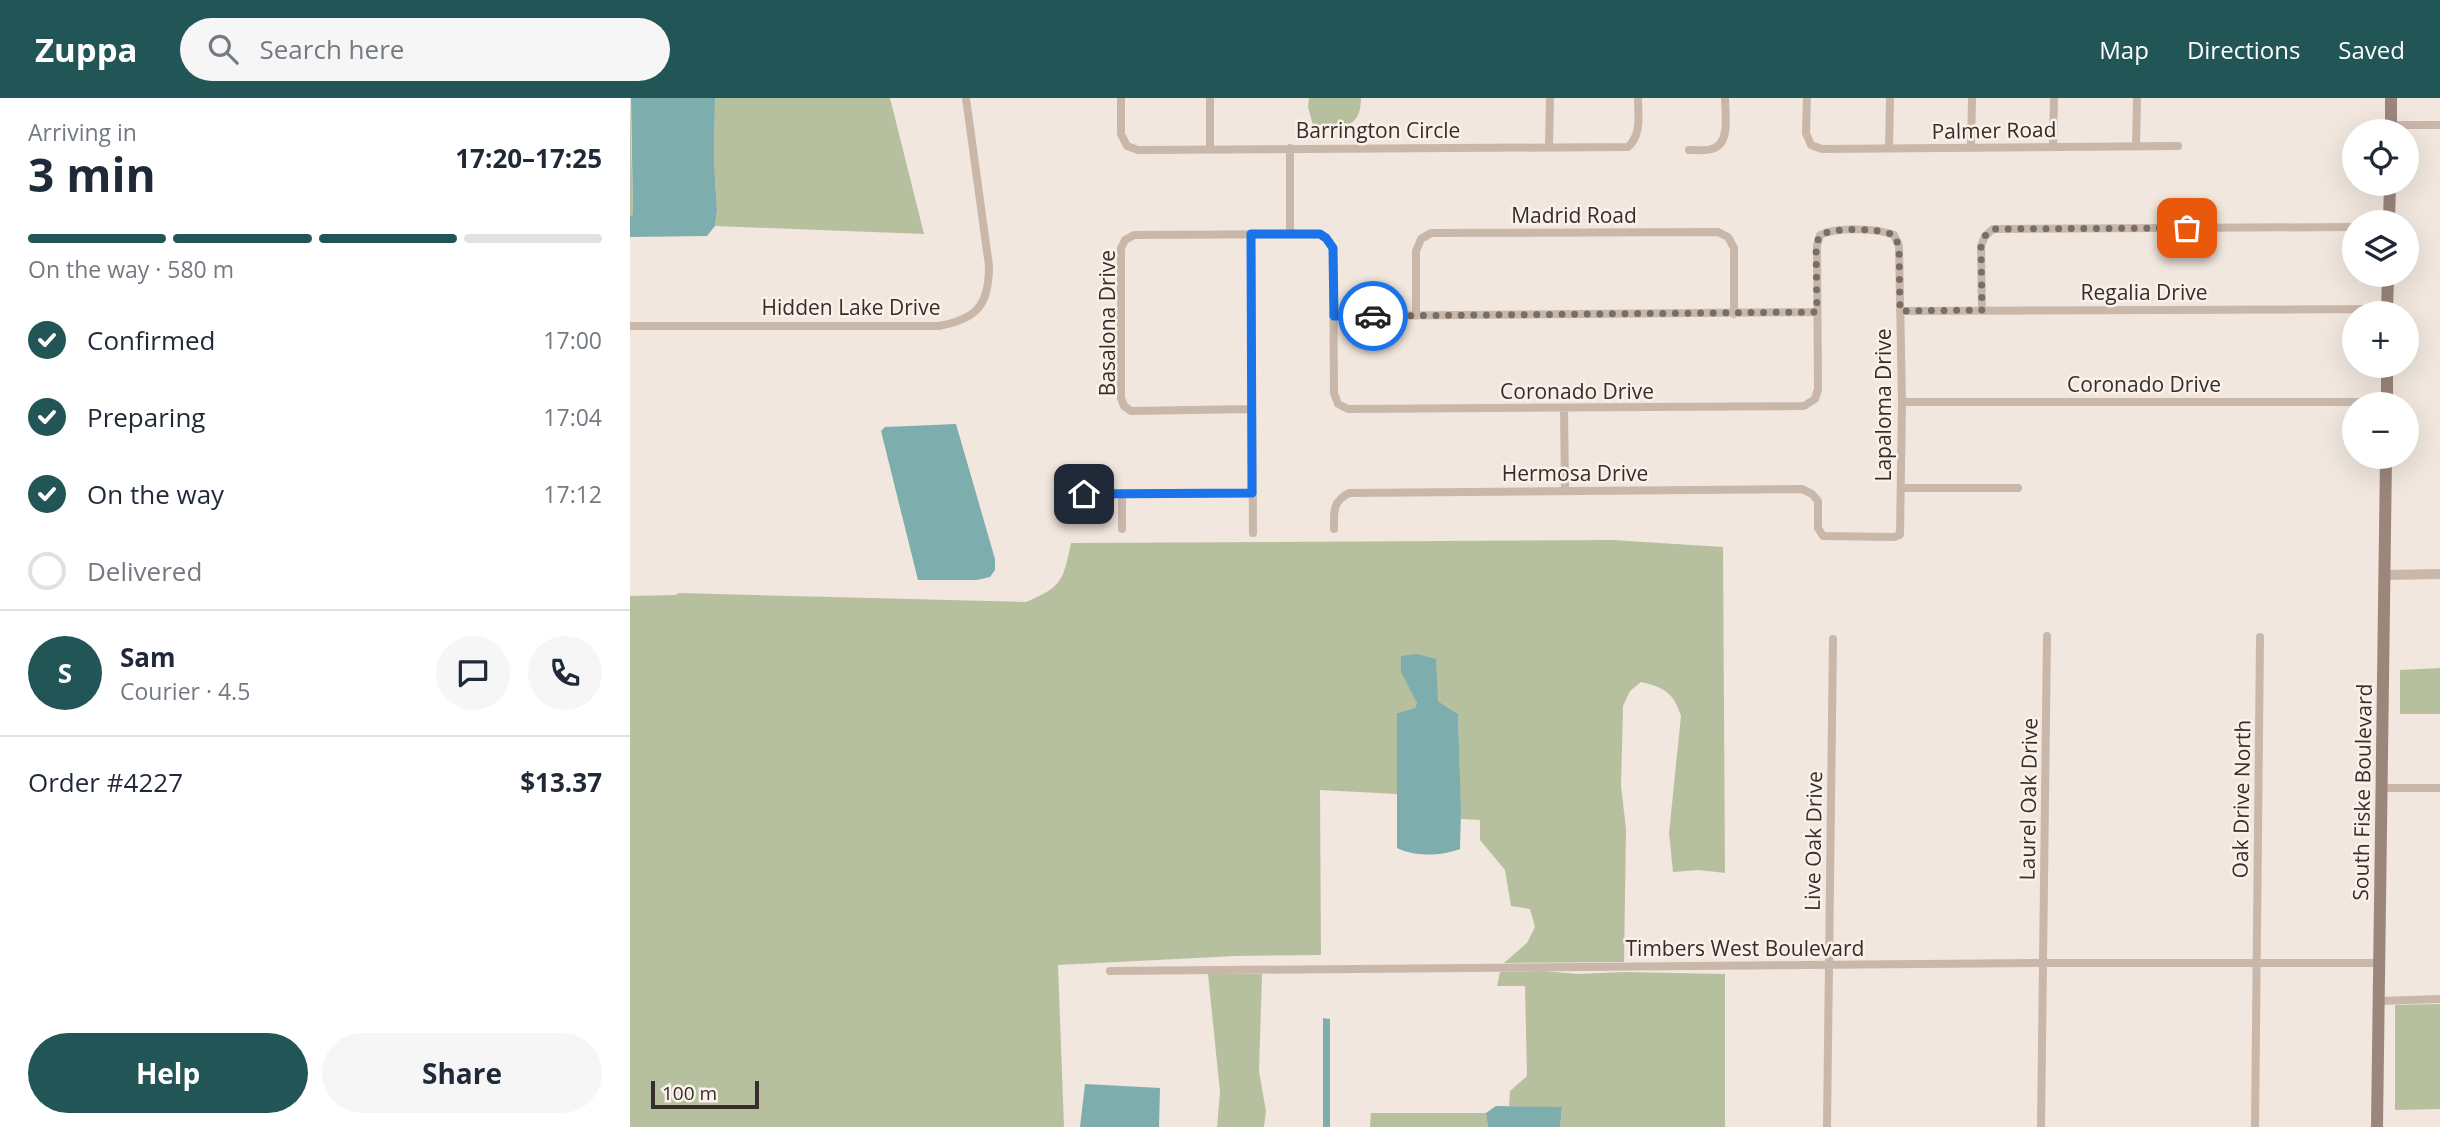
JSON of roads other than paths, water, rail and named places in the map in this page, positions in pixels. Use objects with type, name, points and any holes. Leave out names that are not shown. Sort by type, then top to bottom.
[{"type":"main road","points":[[2391,98],[2391,119]]},
{"type":"main road","name":"South Fiske Boulevard","points":[[2377,1127],[2386,469]]},
{"type":"street","name":"Hidden Lake Drive","points":[[630,326],[939,326],[970,317],[983,304],[989,287],[989,266],[966,98]]},
{"type":"street","name":"Barrington Circle","points":[[1121,98],[1121,134],[1127,146],[1138,150],[1628,147],[1638,132],[1638,98]]},
{"type":"street","points":[[1210,98],[1210,149]]},
{"type":"street","points":[[1549,98],[1549,147]]},
{"type":"street","points":[[1689,150],[1712,149],[1720,145],[1724,138],[1725,98]]},
{"type":"street","name":"Palmer Road","points":[[1807,98],[1806,133],[1811,145],[1822,149],[2178,146]]},
{"type":"street","points":[[1889,149],[1890,98]]},
{"type":"street","points":[[1971,148],[1972,98]]},
{"type":"street","points":[[2053,147],[2054,98]]},
{"type":"street","points":[[2136,146],[2137,98]]},
{"type":"street","points":[[2419,126],[2440,125]]},
{"type":"street","points":[[1290,148],[1290,234]]},
{"type":"street","points":[[1982,310],[1981,246],[1985,236],[1993,229],[2342,227]]},
{"type":"street","name":"Lapaloma Drive","points":[[1817,312],[1816,245],[1820,235],[1829,231],[1883,230],[1894,235],[1899,246],[1902,402],[1900,535],[1830,538],[1822,536],[1818,528]]},
{"type":"street","name":"Madrid Road","points":[[1416,316],[1416,251],[1421,239],[1431,233],[1718,232],[1728,237],[1734,248],[1734,314]]},
{"type":"street","points":[[1253,533],[1251,234],[1320,234],[1326,238],[1333,248],[1334,316],[1817,312]]},
{"type":"street","name":"Basalona Drive","points":[[1251,234],[1134,235],[1125,240],[1121,248],[1121,398],[1124,406],[1131,411],[1252,409]]},
{"type":"street","name":"Regalia Drive","points":[[1900,311],[2342,311]]},
{"type":"street","name":"Coronado Drive","points":[[1334,316],[1334,393],[1338,404],[1348,409],[1564,408],[1804,406],[1815,400],[1818,388],[1817,312]]},
{"type":"street","name":"Coronado Drive","points":[[1902,402],[2342,403]]},
{"type":"street","points":[[1564,408],[1565,491]]},
{"type":"street","points":[[1901,488],[2018,488]]},
{"type":"street","name":"Hermosa Drive","points":[[1334,529],[1334,506],[1339,498],[1349,493],[1802,489],[1818,501],[1818,528]]},
{"type":"street","points":[[1084,494],[1252,493]]},
{"type":"street","points":[[1122,494],[1122,529]]},
{"type":"street","points":[[2385,575],[2440,574]]},
{"type":"street","name":"Laurel Oak Drive","points":[[2041,1127],[2047,636]]},
{"type":"street","name":"Oak Drive North","points":[[2255,1127],[2260,637]]},
{"type":"street","name":"Live Oak Drive","points":[[1827,1127],[1833,639]]},
{"type":"street","points":[[2382,788],[2440,788]]},
{"type":"street","name":"Timbers West Boulevard","points":[[1110,971],[2043,963],[2379,963]]},
{"type":"street","points":[[2379,1000],[2440,999]]},
{"type":"water","points":[[631,98],[715,98],[714,161],[717,211],[715,226],[707,236],[630,237],[630,216],[633,215]]},
{"type":"water","points":[[956,424],[995,559],[995,570],[990,577],[977,580],[918,580],[881,431],[885,427]]},
{"type":"water","points":[[1417,654],[1436,659],[1438,701],[1458,714],[1460,849],[1437,854],[1412,853],[1397,848],[1397,713],[1415,708],[1417,703],[1401,672],[1401,656]]},
{"type":"water","points":[[1323,1018],[1330,1019],[1330,1127],[1323,1127]]},
{"type":"water","points":[[1085,1084],[1160,1088],[1159,1127],[1080,1127]]},
{"type":"water","points":[[1496,1106],[1562,1107],[1560,1127],[1488,1127],[1486,1113]]}]
